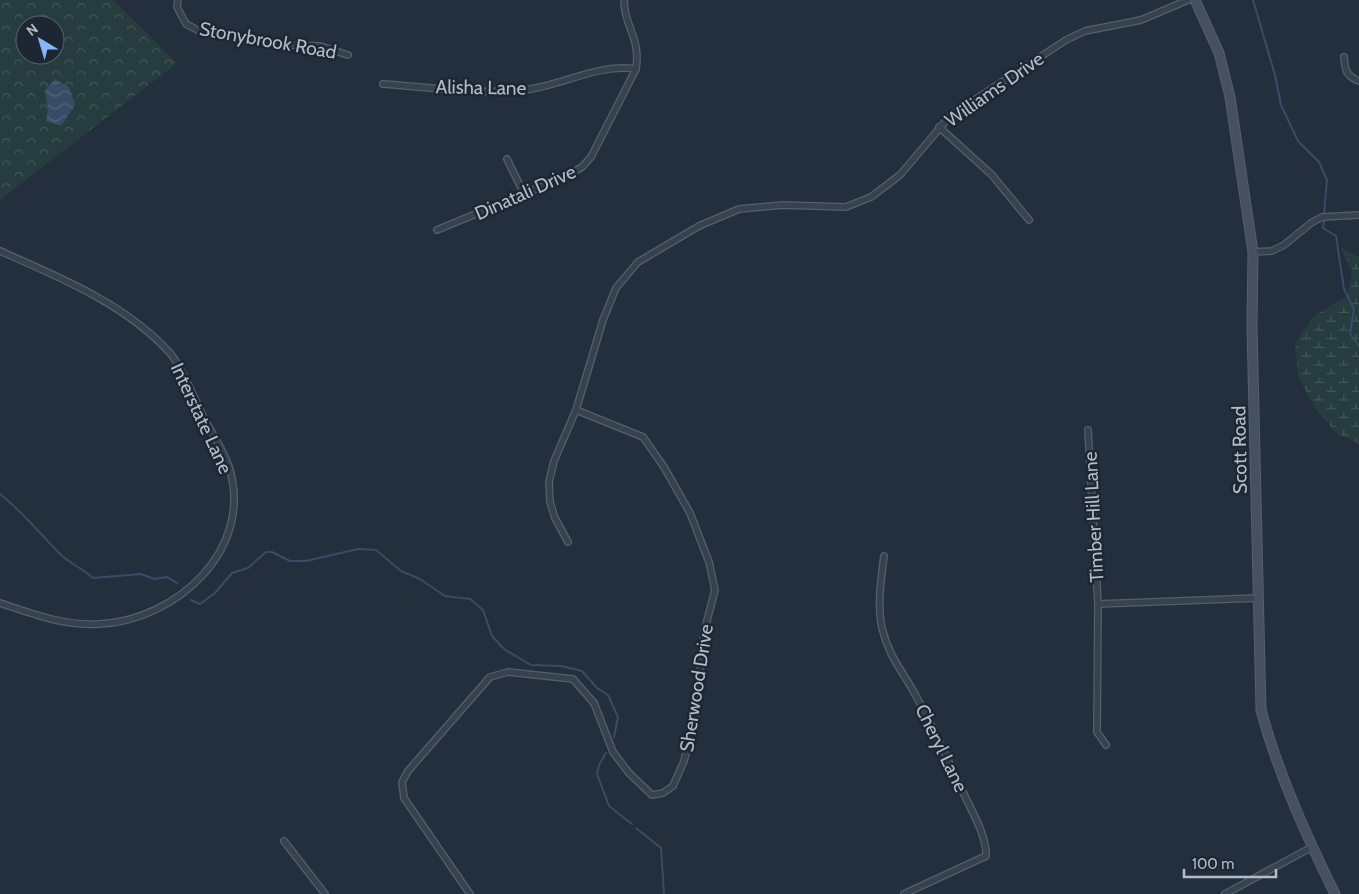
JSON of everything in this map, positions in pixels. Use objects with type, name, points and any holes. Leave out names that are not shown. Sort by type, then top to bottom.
[{"type":"main road","name":"Scott Road","points":[[1194,0],[1219,53],[1223,70],[1253,252],[1252,327],[1261,710],[1272,751],[1334,894]]},
{"type":"street","name":"Stonybrook Road","points":[[178,0],[177,7],[186,24],[203,33],[285,45],[320,46],[348,55]]},
{"type":"street","name":"Dinatali Drive","points":[[437,230],[524,194],[582,167],[591,157],[636,69],[638,56],[636,41],[627,19],[624,0]]},
{"type":"street","name":"Williams Drive","points":[[568,542],[553,510],[549,482],[554,461],[576,410],[616,288],[638,262],[699,226],[739,208],[783,205],[846,207],[871,197],[900,175],[939,127],[965,104],[1066,40],[1085,30],[1141,20],[1188,0]]},
{"type":"street","points":[[1344,57],[1345,71],[1351,78],[1359,81]]},
{"type":"street","name":"Alisha Lane","points":[[383,84],[506,91],[554,85],[614,68],[636,69]]},
{"type":"street","points":[[939,127],[992,175],[1029,220]]},
{"type":"street","points":[[507,160],[524,194]]},
{"type":"street","points":[[1253,252],[1272,251],[1310,223],[1325,217],[1359,215]]},
{"type":"street","name":"Interstate Lane","points":[[0,251],[105,302],[135,319],[172,354],[229,467],[234,510],[228,534],[221,551],[203,576],[176,600],[148,614],[116,623],[81,624],[57,621],[0,604]]},
{"type":"street","name":"Sherwood Drive","points":[[470,894],[432,836],[404,798],[402,782],[408,771],[490,677],[508,672],[573,679],[594,703],[613,752],[634,779],[652,795],[663,793],[673,786],[684,761],[695,719],[704,632],[715,590],[709,562],[690,513],[664,467],[643,437],[576,410]]},
{"type":"street","name":"Timber Hill Lane","points":[[1088,430],[1098,604],[1097,732],[1106,745]]},
{"type":"street","name":"Cheryl Lane","points":[[884,556],[879,599],[882,627],[890,656],[912,687],[927,715],[986,848],[986,856],[904,894]]},
{"type":"street","name":"Timber Hill Lane","points":[[1098,604],[1258,598]]},
{"type":"street","points":[[284,841],[325,894]]},
{"type":"street","points":[[1225,894],[1312,847]]},
{"type":"green space","points":[[0,0],[113,0],[177,63],[0,200]]},
{"type":"green space","points":[[1340,247],[1359,257],[1359,444],[1335,432],[1316,409],[1298,377],[1295,343],[1314,316],[1348,296],[1352,270]]},
{"type":"water","points":[[55,79],[69,87],[75,105],[61,126],[46,121],[48,109],[45,90]]},
{"type":"waterway","points":[[1253,0],[1275,75],[1281,105],[1298,141],[1319,162],[1327,180],[1324,214]]},
{"type":"waterway","points":[[1324,219],[1323,228],[1336,236],[1344,289],[1354,309],[1350,334],[1359,346]]},
{"type":"waterway","points":[[0,494],[61,555],[93,578],[141,574],[154,579],[167,577],[177,583]]},
{"type":"waterway","points":[[191,600],[200,604],[215,593],[232,573],[248,568],[266,552],[272,552],[290,561],[306,561],[358,549],[376,550],[401,571],[420,579],[445,596],[470,599],[483,610],[492,636],[504,649],[531,665],[561,666],[582,671],[597,688],[608,695],[618,717],[614,737]]},
{"type":"waterway","points":[[606,753],[599,765],[597,774],[609,806],[632,824]]},
{"type":"waterway","points":[[636,828],[661,848],[664,894]]}]
